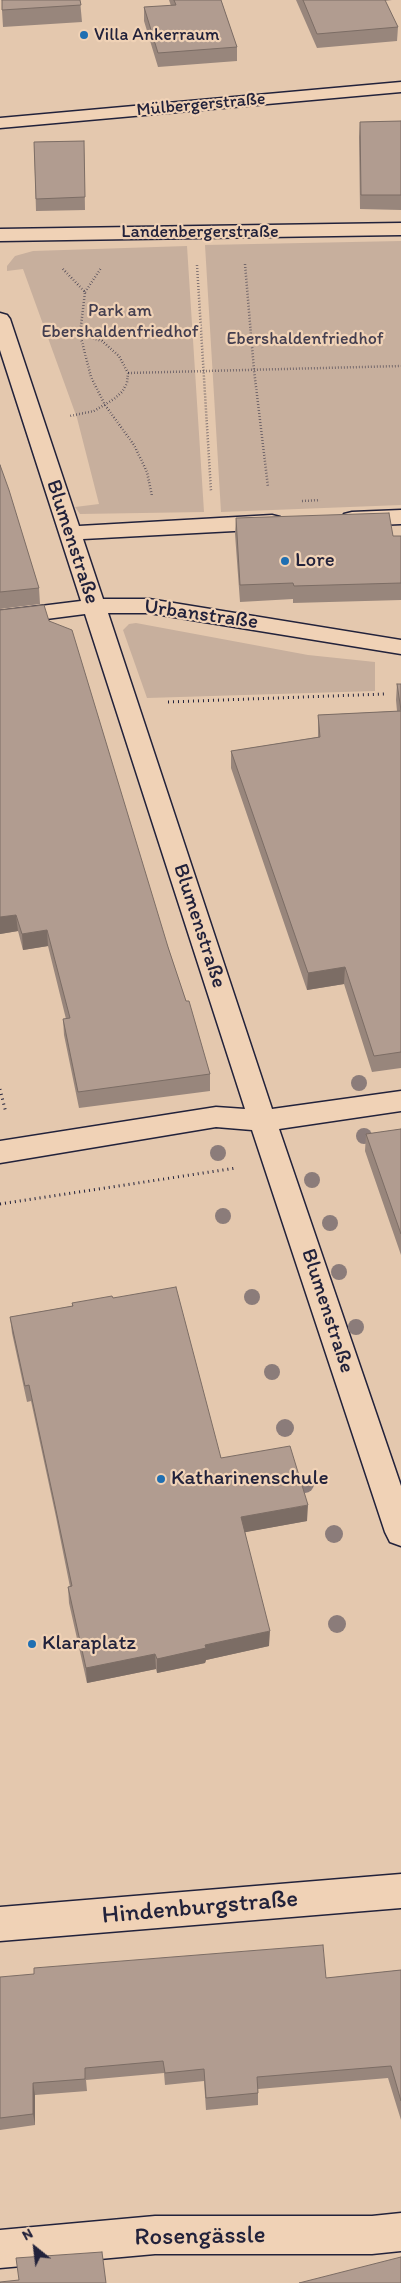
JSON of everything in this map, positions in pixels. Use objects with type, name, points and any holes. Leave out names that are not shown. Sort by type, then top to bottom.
[{"type":"street","name":"Mülbergerstraße","points":[[0,123],[401,87]]},
{"type":"street","name":"Landenbergerstraße","points":[[0,235],[401,229]]},
{"type":"street","name":"Blumenstraße","points":[[3,329],[401,1532]]},
{"type":"street","points":[[329,510],[401,517]]},
{"type":"street","points":[[69,533],[214,524],[295,511]]},
{"type":"street","name":"Urbanstraße","points":[[0,618],[94,606],[149,606],[401,647]]},
{"type":"street","points":[[0,1152],[216,1117],[264,1120],[401,1101]]},
{"type":"street","name":"Hindenburgstraße","points":[[0,1924],[401,1891]]},
{"type":"street","name":"Rosengässle","points":[[0,2249],[155,2235],[362,2235],[401,2232]]},
{"type":"path","points":[[195,232],[206,446],[214,524]]},
{"type":"path","points":[[20,234],[48,253],[85,292],[80,334],[91,377],[105,405],[134,446],[147,472],[152,490],[152,528]]},
{"type":"path","points":[[245,261],[254,370],[269,492]]},
{"type":"path","points":[[3,329],[80,334],[92,337],[112,348],[119,356],[128,373],[128,383],[122,392],[94,411],[81,415],[33,421]]},
{"type":"path","points":[[128,373],[401,366]]},
{"type":"path","points":[[295,511],[329,510]]},
{"type":"path","points":[[168,702],[385,694]]},
{"type":"path","points":[[0,1204],[278,1161]]},
{"type":"green space","name":"Ebershaldenfriedhof","points":[[401,241],[401,505],[221,512],[205,245]]},
{"type":"green space","name":"Park am Ebershaldenfriedhof","points":[[187,246],[204,512],[80,514],[75,507],[99,504],[77,418],[23,269],[7,271],[7,266],[15,256],[33,251]]},
{"type":"green space","points":[[136,623],[308,655],[375,662],[375,691],[147,698],[123,630],[129,624]]},
{"type":"building","points":[[2,0],[80,0],[81,5],[2,10]]},
{"type":"building","points":[[174,0],[221,0],[237,47],[158,53],[144,7],[176,5]]},
{"type":"building","points":[[303,0],[385,0],[398,27],[317,34]]},
{"type":"building","points":[[401,121],[401,195],[361,195],[360,122]]},
{"type":"building","points":[[84,141],[85,197],[36,199],[34,142]]},
{"type":"building","points":[[0,465],[9,490],[39,588],[0,592]]},
{"type":"building","points":[[389,513],[393,536],[401,536],[401,583],[294,586],[293,583],[240,585],[236,518]]},
{"type":"building","points":[[44,605],[49,621],[72,630],[168,947],[186,1001],[189,1001],[210,1074],[78,1092],[63,1019],[70,1018],[47,930],[22,934],[16,915],[0,917],[0,610]]},
{"type":"building","points":[[397,684],[401,684],[401,710]]},
{"type":"building","points":[[401,711],[401,1052],[374,1056],[345,967],[308,973],[231,751],[320,737],[318,715]]},
{"type":"building","points":[[401,1129],[401,1234],[366,1134]]},
{"type":"building","name":"Katharinenschule","points":[[176,1287],[221,1458],[290,1446],[308,1505],[241,1517],[270,1631],[205,1645],[206,1648],[157,1659],[155,1654],[86,1668],[68,1587],[72,1586],[29,1385],[25,1386],[10,1317],[73,1306],[72,1303]]},
{"type":"building","points":[[323,1945],[326,1978],[401,1970],[401,2101],[391,2066],[257,2077],[258,2093],[206,2098],[204,2069],[165,2073],[163,2061],[85,2068],[85,2079],[33,2083],[33,2114],[0,2118],[0,1977],[34,1974],[34,1968]]},
{"type":"building","points":[[102,2252],[106,2283],[0,2283],[19,2280],[16,2258]]},
{"type":"building","points":[[401,2257],[401,2283],[299,2283]]},
{"type":"place","name":"Villa Ankerraum","points":[[84,35]]},
{"type":"place","name":"Lore","points":[[285,561]]},
{"type":"place","name":"Katharinenschule","points":[[161,1479]]},
{"type":"place","name":"Klaraplatz","points":[[32,1644]]}]
